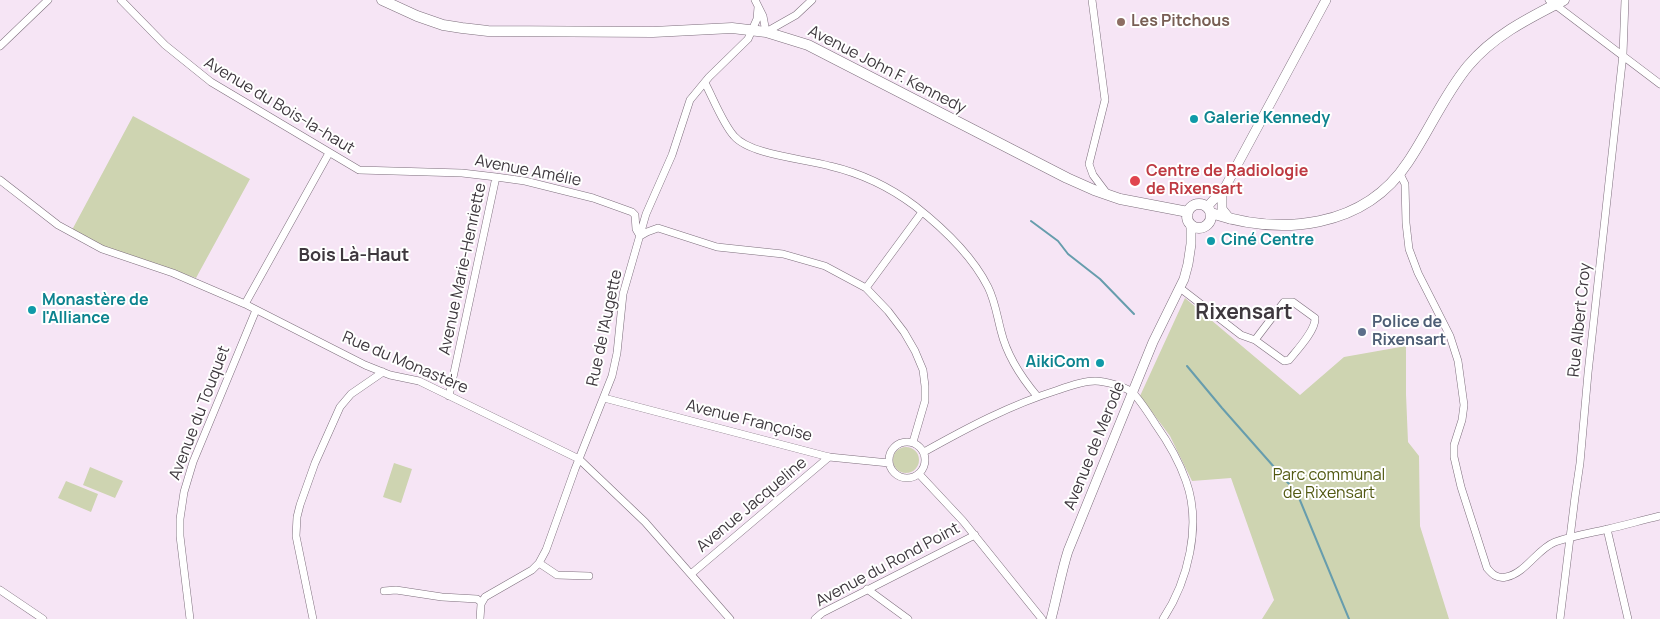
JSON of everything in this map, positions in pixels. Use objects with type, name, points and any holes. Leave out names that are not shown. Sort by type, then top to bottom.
[{"type":"main road","name":"Avenue John F. Kennedy","points":[[382,0],[402,11],[443,25],[488,31],[652,32],[725,28],[751,29],[766,32],[808,45],[1067,178],[1108,195],[1188,212]]},
{"type":"main road","points":[[1209,210],[1209,223],[1206,227],[1195,228],[1191,225],[1187,217],[1188,212],[1194,205],[1202,204],[1209,210],[1230,219],[1273,226],[1317,222],[1338,216],[1362,205],[1382,191],[1400,174],[1416,151],[1456,83],[1469,66],[1496,39],[1514,26],[1556,2]]},
{"type":"street","points":[[0,46],[48,0]]},
{"type":"street","name":"Avenue du Bois-la-haut","points":[[122,0],[152,33],[195,71],[222,90],[359,170]]},
{"type":"street","points":[[756,4],[764,21],[766,32],[796,15],[812,0]]},
{"type":"street","points":[[1092,0],[1104,100],[1088,164],[1093,175],[1108,195]]},
{"type":"street","points":[[1230,219],[1222,209],[1222,194],[1326,0]]},
{"type":"street","name":"Rue Albert Croy","points":[[1560,619],[1580,463],[1622,54],[1625,0]]},
{"type":"street","name":"Rue Albert Croy","points":[[1624,24],[1631,0]]},
{"type":"street","points":[[1556,2],[1660,84]]},
{"type":"street","name":"Rue de l'Augette","points":[[481,602],[489,594],[523,576],[539,563],[546,550],[612,376],[617,353],[623,294],[646,214],[672,155],[690,100],[709,77],[748,39],[757,19],[756,4]]},
{"type":"street","points":[[705,83],[727,126],[734,136],[744,144],[759,150],[829,165],[850,172],[900,196],[936,222],[976,267],[993,298],[1001,332],[1013,363],[1037,396]]},
{"type":"street","points":[[245,304],[329,153]]},
{"type":"street","name":"Avenue Amélie","points":[[359,170],[462,173],[533,183],[593,198],[632,212],[635,215],[636,229],[640,236]]},
{"type":"street","points":[[1400,174],[1405,184],[1406,223],[1410,250],[1418,273],[1450,336],[1458,361],[1463,390],[1463,410],[1462,420],[1454,445],[1454,457],[1461,487],[1486,568],[1498,578],[1510,576],[1553,542],[1660,516]]},
{"type":"street","name":"Avenue Marie-Henriette","points":[[449,396],[496,177]]},
{"type":"street","name":"Rue du Monastère","points":[[0,180],[58,225],[98,246],[173,273],[245,304],[365,365],[383,372],[419,381],[579,459],[645,522],[730,619]]},
{"type":"street","points":[[1209,210],[1217,196],[1222,194]]},
{"type":"street","points":[[866,288],[922,212]]},
{"type":"street","name":"Avenue de Merode","points":[[1051,619],[1068,551],[1153,342],[1180,288],[1188,264],[1191,225]]},
{"type":"street","points":[[640,236],[658,228],[717,246],[783,254],[825,266],[866,288],[888,311],[904,332],[923,370],[926,386],[924,401],[913,442]]},
{"type":"street","points":[[1180,288],[1241,335],[1255,340],[1284,361],[1289,360],[1312,329],[1316,323],[1315,318],[1293,302],[1284,302],[1255,340]]},
{"type":"street","name":"Avenue du Touquet","points":[[190,619],[180,536],[180,519],[184,492],[193,462],[256,310]]},
{"type":"street","points":[[313,619],[297,546],[296,526],[300,505],[315,463],[340,407],[350,394],[383,372]]},
{"type":"street","points":[[924,452],[993,415],[1037,396],[1092,381],[1105,382],[1133,392],[1168,442],[1181,467],[1190,499],[1192,532],[1190,553],[1178,593],[1163,619]]},
{"type":"street","name":"Avenue Françoise","points":[[604,398],[829,457],[889,462]]},
{"type":"street","points":[[913,442],[924,452],[924,462],[919,474],[911,478],[904,478],[892,471],[889,458],[895,446],[900,443],[913,442]]},
{"type":"street","name":"Avenue Jacqueline","points":[[691,574],[829,457]]},
{"type":"street","points":[[919,474],[964,521],[1042,619]]},
{"type":"street","points":[[1607,529],[1628,619]]},
{"type":"street","name":"Avenue du Rond Point","points":[[815,619],[822,613],[867,589],[975,535]]},
{"type":"street","points":[[539,563],[557,575],[589,576]]},
{"type":"street","points":[[867,589],[908,619]]},
{"type":"street","points":[[0,590],[43,619]]},
{"type":"street","points":[[384,591],[396,590],[442,597],[477,599],[481,602],[480,619]]},
{"type":"green space","points":[[133,116],[250,179],[196,278],[100,245],[72,230]]},
{"type":"green space","name":"Parc communal de Rixensart","points":[[1185,298],[1300,395],[1344,357],[1406,346],[1408,442],[1419,456],[1420,526],[1449,619],[1262,619],[1274,600],[1231,478],[1192,481],[1170,436],[1140,396]]},
{"type":"green space","points":[[906,447],[915,451],[919,460],[915,469],[906,473],[897,469],[893,460],[897,451]]},
{"type":"green space","points":[[394,463],[412,469],[401,503],[383,497]]},
{"type":"green space","points":[[90,467],[123,481],[115,498],[83,485]]},
{"type":"green space","points":[[66,481],[98,494],[91,512],[58,498]]},
{"type":"waterway","points":[[1031,221],[1058,241],[1068,254],[1100,279],[1134,314]]},
{"type":"waterway","points":[[1187,366],[1297,493],[1349,619]]},
{"type":"place","name":"Les Pitchous","points":[[1121,22]]},
{"type":"place","name":"Galerie Kennedy","points":[[1194,119]]},
{"type":"place","name":"Centre de Radiologie de Rixensart","points":[[1135,181]]},
{"type":"place","name":"Ciné Centre","points":[[1211,241]]},
{"type":"place","name":"Monastère de l'Alliance","points":[[32,310]]},
{"type":"place","name":"Police de Rixensart","points":[[1362,332]]},
{"type":"place","name":"AikiCom","points":[[1100,363]]},
{"type":"district","name":"Bois Là-Haut","points":[[354,256]]},
{"type":"district","name":"Rixensart","points":[[1244,313]]}]
